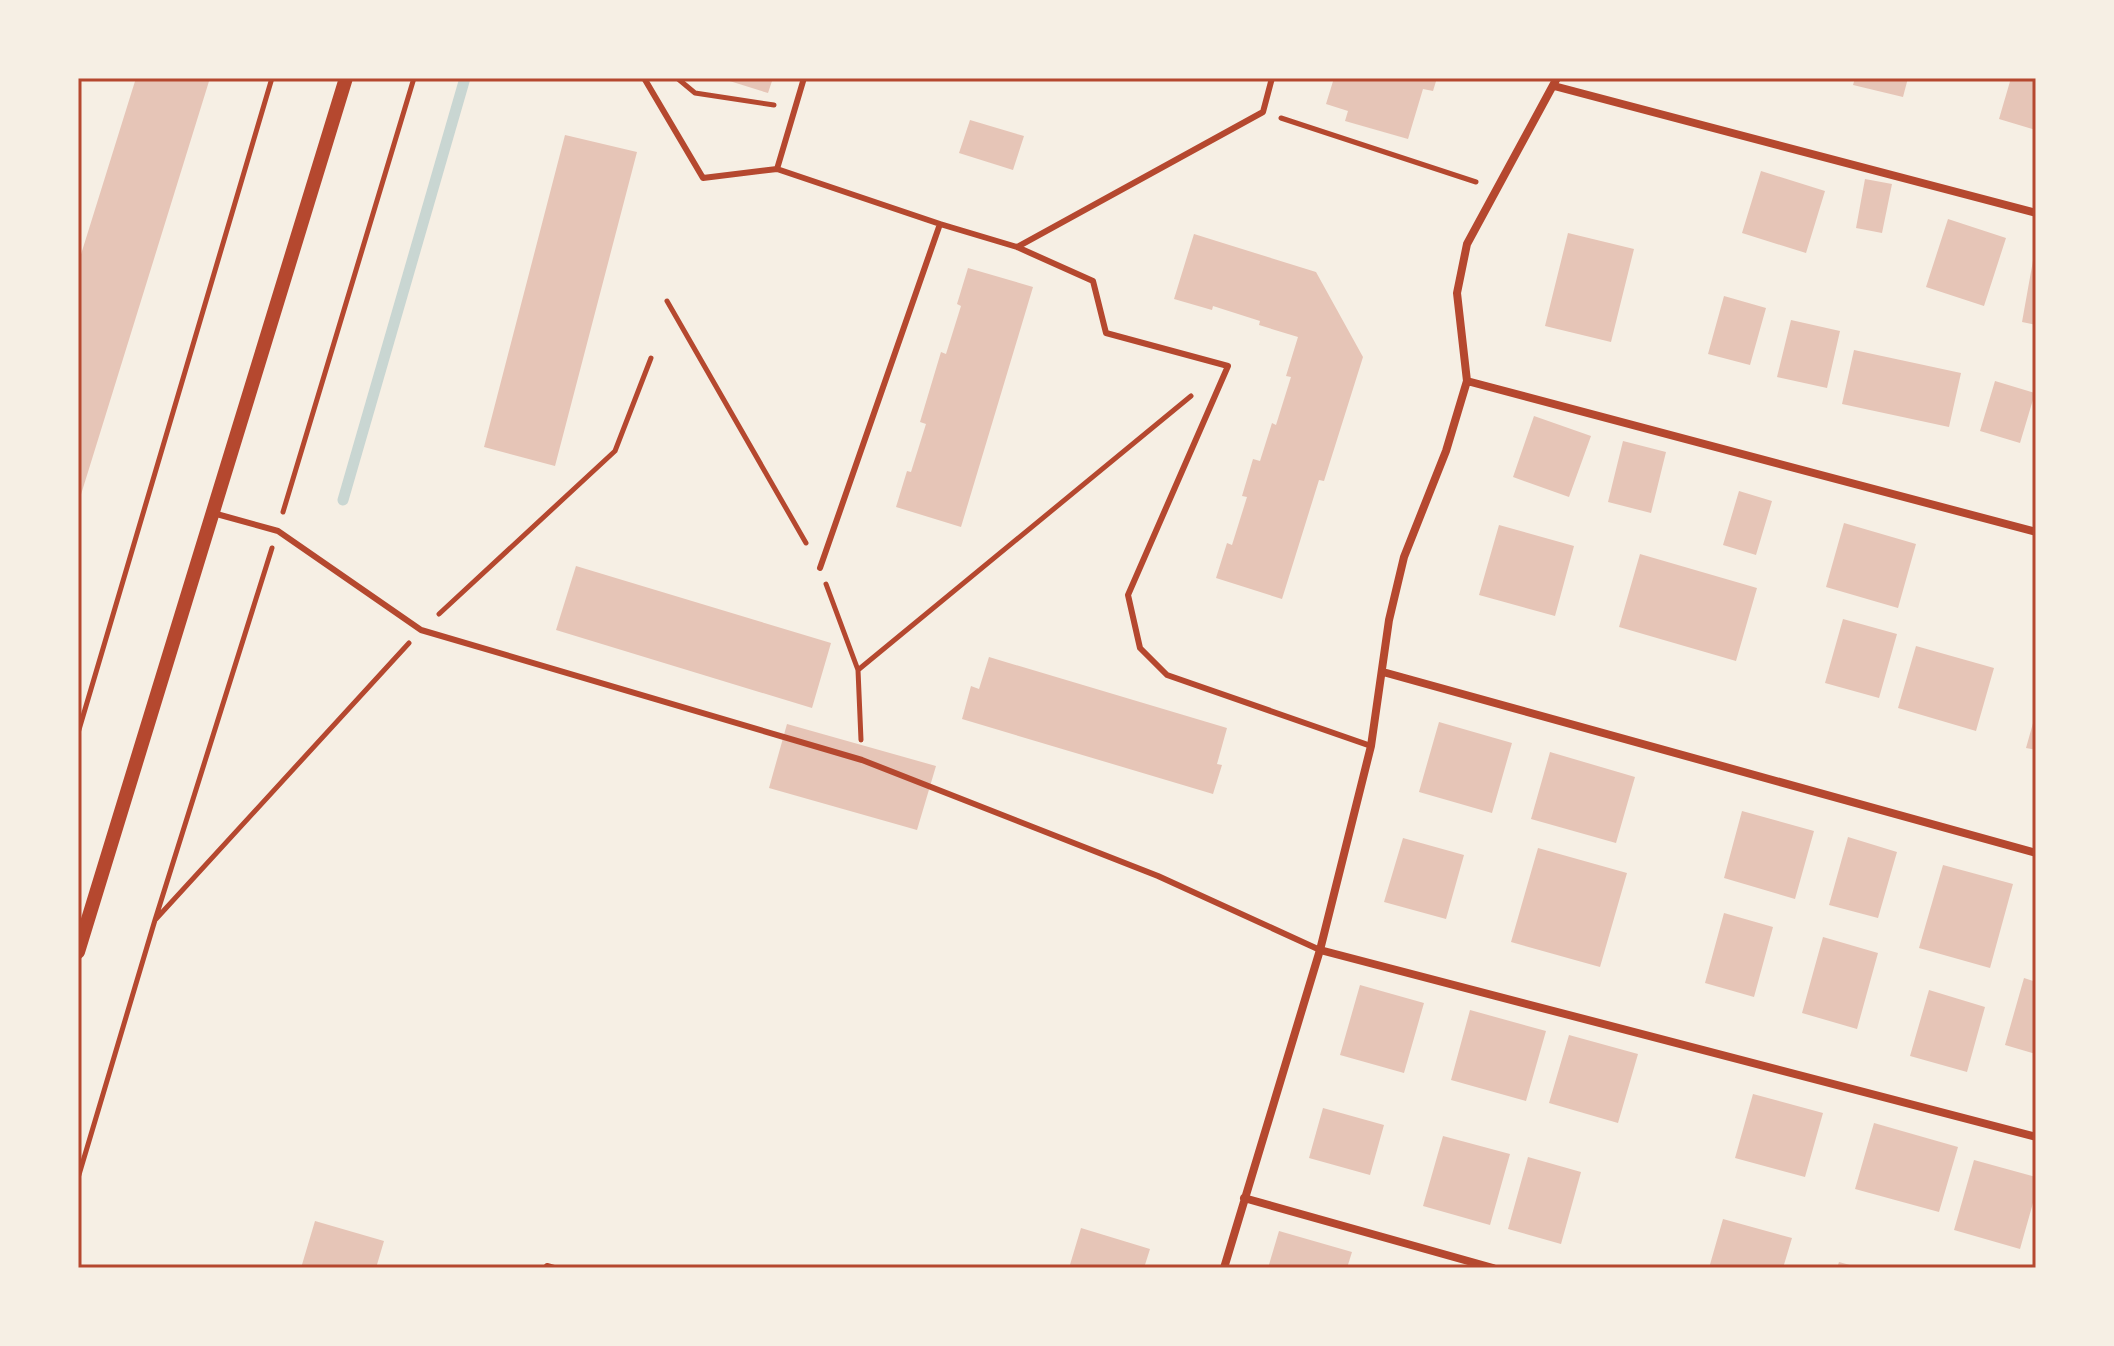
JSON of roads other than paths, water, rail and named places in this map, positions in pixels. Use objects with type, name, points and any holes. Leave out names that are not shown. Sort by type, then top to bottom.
[{"type":"street","points":[[78,952],[346,78]]},
{"type":"street","points":[[1224,1268],[1320,950],[1371,746],[1389,620],[1404,557],[1446,451],[1467,381],[1457,293],[1467,244],[1555,82],[2036,213]]},
{"type":"street","points":[[1467,381],[2036,532]]},
{"type":"street","points":[[1383,672],[2036,853]]},
{"type":"street","points":[[1320,950],[2036,1137]]},
{"type":"street","points":[[1244,1198],[1493,1268]]},
{"type":"lane","points":[[644,78],[703,178],[777,169],[1017,247],[1093,281],[1106,333],[1228,366],[1128,595],[1140,648],[1167,675],[1371,746]]},
{"type":"lane","points":[[777,169],[804,78]]},
{"type":"lane","points":[[1017,247],[1263,112],[1272,78]]},
{"type":"lane","points":[[820,568],[940,224]]},
{"type":"lane","points":[[213,513],[278,531],[421,630],[862,760],[1158,876],[1320,950]]},
{"type":"lane","points":[[545,1268],[554,1268]]},
{"type":"waterway","points":[[343,500],[465,78]]}]
